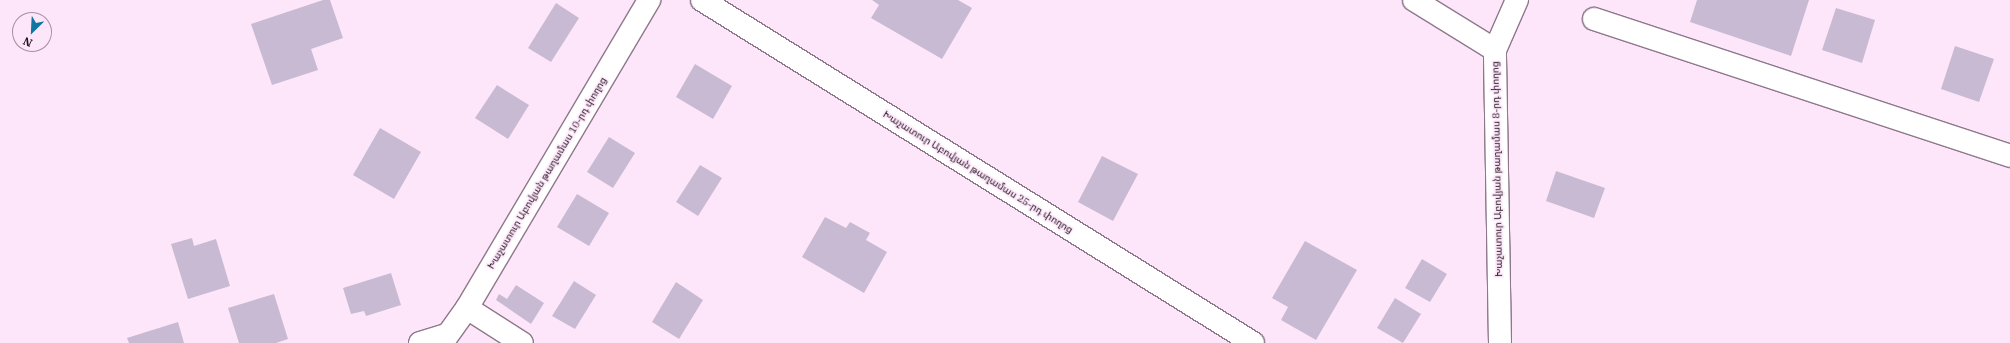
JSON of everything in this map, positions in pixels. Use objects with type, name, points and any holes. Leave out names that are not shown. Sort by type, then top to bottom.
[{"type":"street","name":"Խաչատուր Աբովյան թաղամաս 10-րդ փողոց","points":[[445,339],[467,308],[650,0]]},
{"type":"street","name":"Խաչատուր Աբովյան թաղամաս 25-րդ փողոց","points":[[702,0],[1253,343]]},
{"type":"street","points":[[1414,0],[1495,50]]},
{"type":"street","name":"Խաչատուր Աբովյան թաղամաս 8-րդ փողոց","points":[[1500,343],[1495,50],[1517,0]]},
{"type":"street","points":[[1594,19],[2010,156]]},
{"type":"street","points":[[467,308],[522,343]]},
{"type":"street","points":[[420,343],[445,339]]},
{"type":"building","points":[[323,0],[330,0],[343,38],[311,49],[318,70],[272,85],[251,24]]},
{"type":"building","points":[[872,0],[958,0],[972,8],[942,59],[871,18],[879,5]]},
{"type":"building","points":[[1697,0],[1809,0],[1791,56],[1690,22]]},
{"type":"building","points":[[556,3],[579,18],[551,62],[528,48]]},
{"type":"building","points":[[1836,8],[1875,20],[1862,63],[1822,50]]},
{"type":"building","points":[[1955,46],[1994,59],[1979,102],[1941,89]]},
{"type":"building","points":[[695,64],[732,86],[713,119],[676,97]]},
{"type":"building","points":[[497,85],[529,105],[508,139],[475,118]]},
{"type":"building","points":[[380,128],[421,152],[394,199],[353,175]]},
{"type":"building","points":[[609,137],[635,153],[613,188],[587,172]]},
{"type":"building","points":[[1102,156],[1138,174],[1113,221],[1078,202]]},
{"type":"building","points":[[700,165],[722,178],[698,216],[676,202]]},
{"type":"building","points":[[1556,171],[1605,188],[1594,218],[1546,201]]},
{"type":"building","points":[[577,194],[609,213],[589,246],[557,227]]},
{"type":"building","points":[[825,217],[846,228],[850,222],[870,233],[866,240],[887,252],[864,293],[802,257]]},
{"type":"building","points":[[192,238],[194,246],[216,239],[230,286],[188,299],[171,244]]},
{"type":"building","points":[[1305,241],[1357,270],[1316,340],[1281,320],[1288,307],[1272,298]]},
{"type":"building","points":[[1422,259],[1447,274],[1430,302],[1405,288]]},
{"type":"building","points":[[391,273],[401,305],[366,316],[364,311],[351,314],[343,288]]},
{"type":"building","points":[[574,281],[596,295],[575,329],[552,316]]},
{"type":"building","points":[[676,282],[703,300],[679,339],[652,322]]},
{"type":"building","points":[[516,285],[544,303],[531,324],[496,300],[499,294],[507,299]]},
{"type":"building","points":[[274,294],[288,339],[276,343],[239,343],[228,308]]},
{"type":"building","points":[[1395,298],[1421,314],[1403,343],[1377,328]]},
{"type":"building","points":[[178,322],[184,343],[129,343],[127,338]]}]
